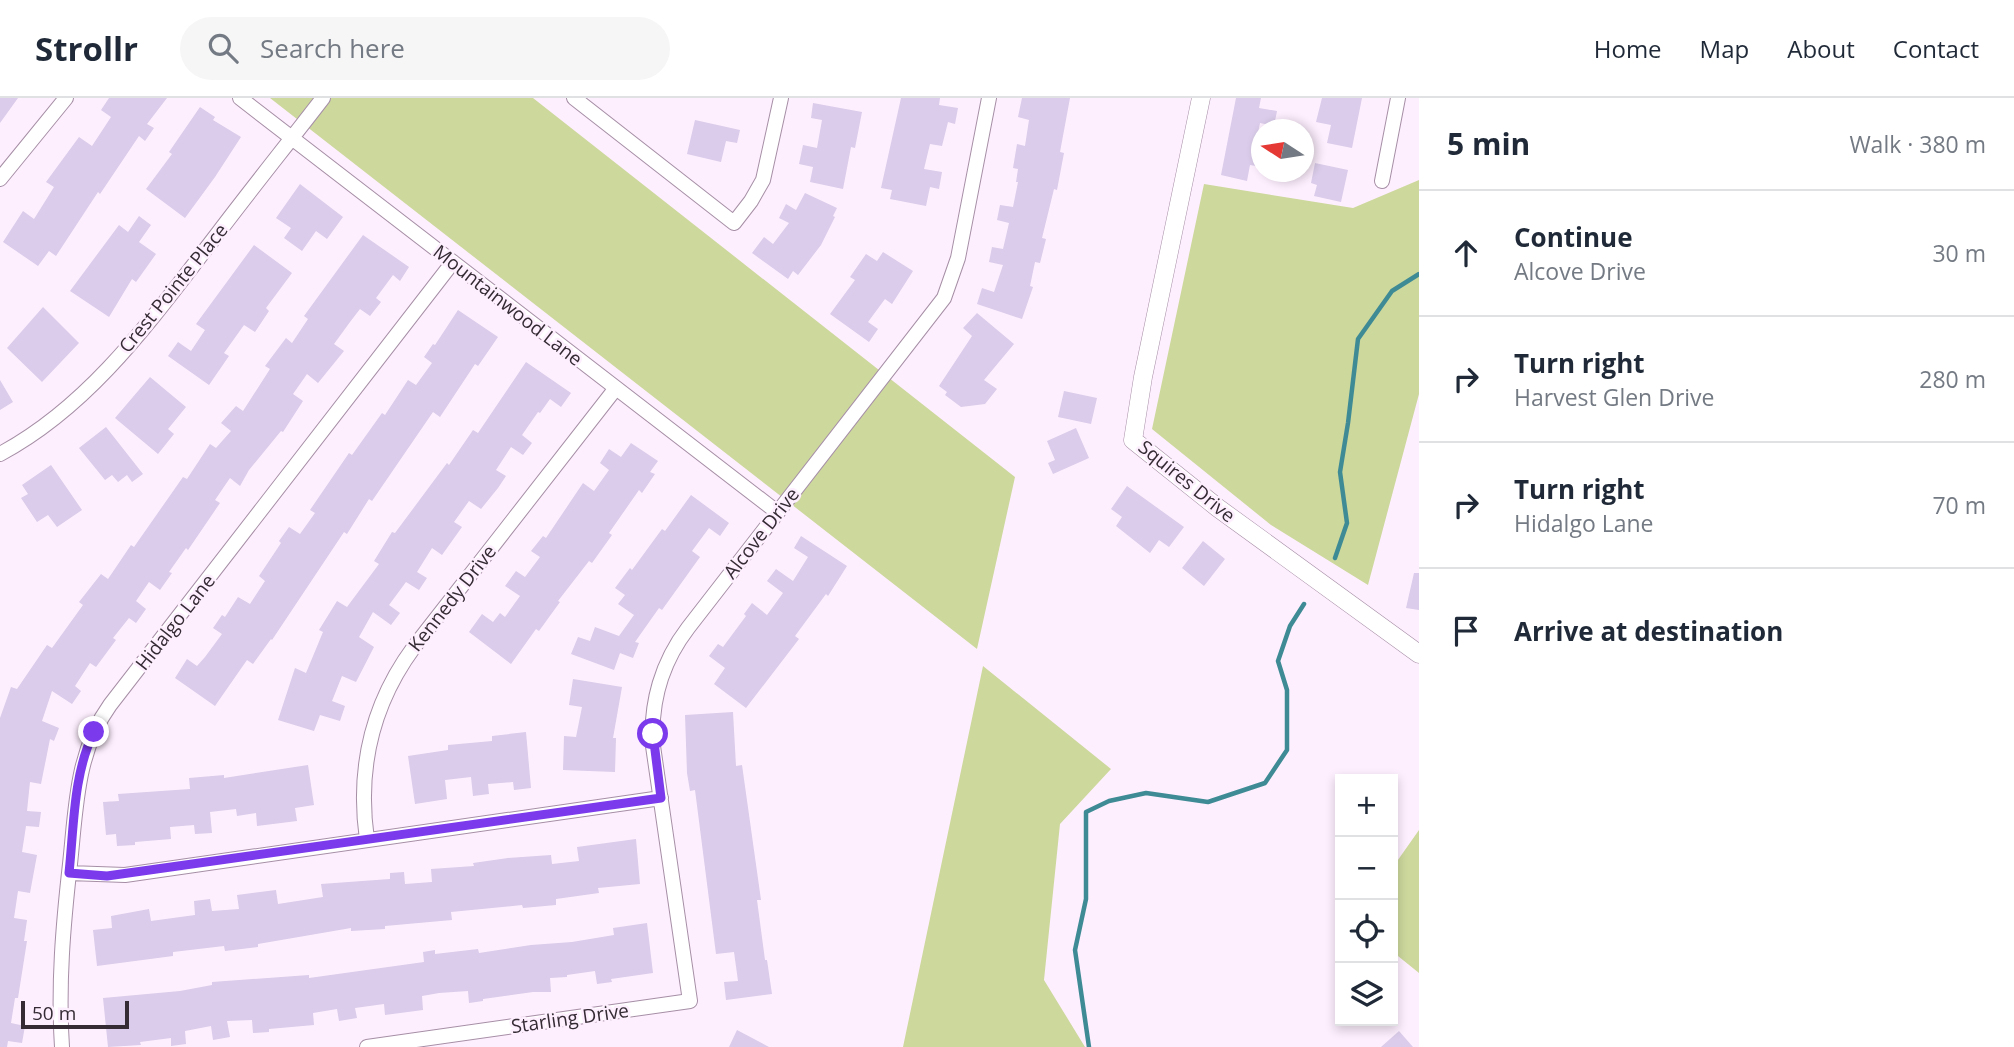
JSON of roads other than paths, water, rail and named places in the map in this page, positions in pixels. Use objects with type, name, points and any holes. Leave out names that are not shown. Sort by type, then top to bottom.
[{"type":"street","points":[[0,179],[66,98]]},
{"type":"street","name":"Mountainwood Lane","points":[[240,98],[777,512]]},
{"type":"street","name":"Crest Pointe Place","points":[[0,454],[27,439],[84,395],[161,308],[323,98]]},
{"type":"street","points":[[573,98],[734,223],[751,201],[762,180],[781,98]]},
{"type":"street","name":"Alcove Drive","points":[[690,1001],[653,728],[656,699],[665,668],[683,634],[944,298],[958,258],[989,98]]},
{"type":"street","name":"Squires Drive","points":[[1201,98],[1146,363],[1133,440],[1218,508],[1419,654]]},
{"type":"street","points":[[1382,181],[1398,98]]},
{"type":"street","name":"Hidalgo Lane","points":[[62,1047],[60,973],[69,873],[81,769],[92,737],[102,717],[453,262]]},
{"type":"street","name":"Kennedy Drive","points":[[367,840],[363,805],[366,759],[377,715],[396,674],[414,647],[617,388]]},
{"type":"street","points":[[69,873],[125,875],[661,798]]},
{"type":"street","name":"Starling Drive","points":[[367,1047],[690,1001]]},
{"type":"waterway","points":[[1335,558],[1347,523],[1340,472],[1358,339],[1392,291],[1419,274]]},
{"type":"waterway","points":[[1089,1047],[1075,950],[1086,899],[1086,812],[1109,801],[1146,793],[1208,802],[1265,783],[1287,750],[1287,690],[1278,661],[1290,626],[1304,604]]}]
